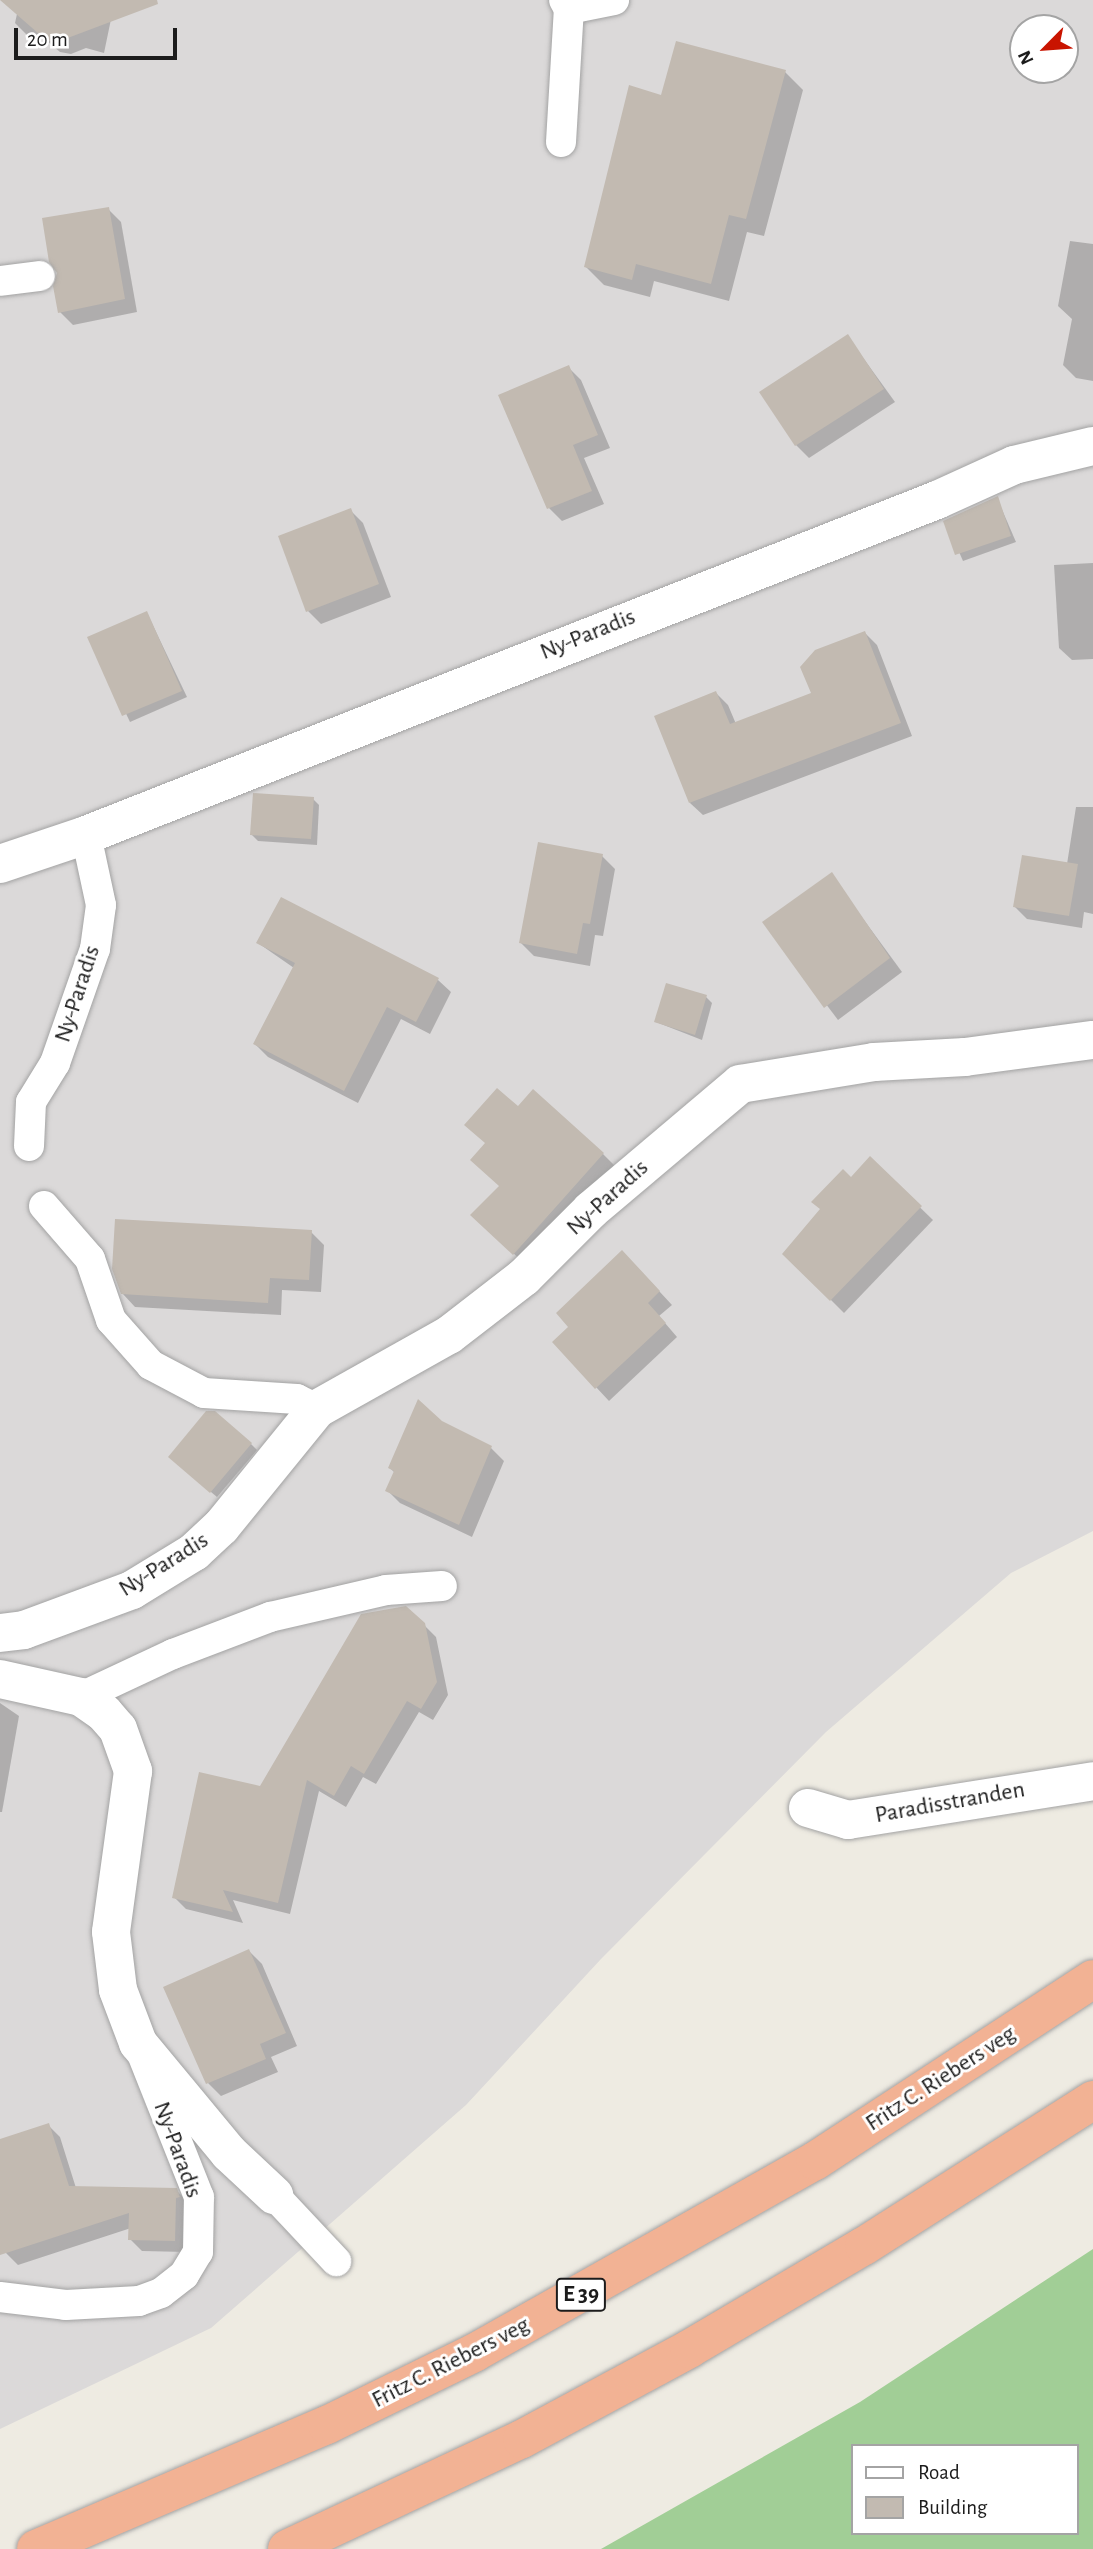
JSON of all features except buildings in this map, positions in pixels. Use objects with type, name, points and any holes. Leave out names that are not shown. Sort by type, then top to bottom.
[{"type":"highway","name":"Fritz C. Riebers veg","points":[[36,2549],[327,2425],[474,2353],[815,2161],[1093,1979]]},
{"type":"highway","points":[[287,2549],[522,2439],[689,2349],[864,2246],[1093,2100]]},
{"type":"street","name":"Ny-Paradis","points":[[0,864],[86,835],[937,500],[1014,466],[1093,446]]},
{"type":"street","name":"Ny-Paradis","points":[[0,1633],[24,1630],[132,1590],[194,1552],[237,1508],[317,1409],[449,1335],[524,1278],[591,1210],[740,1084],[874,1062],[965,1057],[1093,1040]]},
{"type":"street","name":"Ny-Paradis","points":[[0,1679],[81,1697],[104,1713],[118,1730],[132,1771],[111,1932],[118,1990],[138,2043],[229,2153],[274,2195]]},
{"type":"street","name":"Paradisstranden","points":[[808,1808],[848,1820],[1093,1781]]},
{"type":"lane","points":[[561,142],[567,5],[614,0]]},
{"type":"lane","points":[[0,281],[40,276]]},
{"type":"lane","name":"Ny-Paradis","points":[[29,1146],[31,1102],[55,1063],[95,949],[101,905],[86,835]]},
{"type":"lane","points":[[44,1206],[90,1259],[111,1320],[151,1365],[204,1393],[297,1399],[317,1409]]},
{"type":"lane","points":[[81,1697],[173,1654],[271,1617],[386,1590],[442,1586]]},
{"type":"lane","name":"Ny-Paradis","points":[[0,2297],[66,2305],[139,2301],[161,2293],[184,2275],[198,2252],[199,2197],[138,2043]]},
{"type":"lane","points":[[274,2195],[336,2261]]},
{"type":"shaded area","points":[[0,0],[1093,0],[1093,1531],[1011,1573],[826,1732],[601,1959],[466,2105],[211,2328],[0,2429]]},
{"type":"green space","points":[[1093,2249],[1093,2549],[601,2549],[860,2402]]}]
